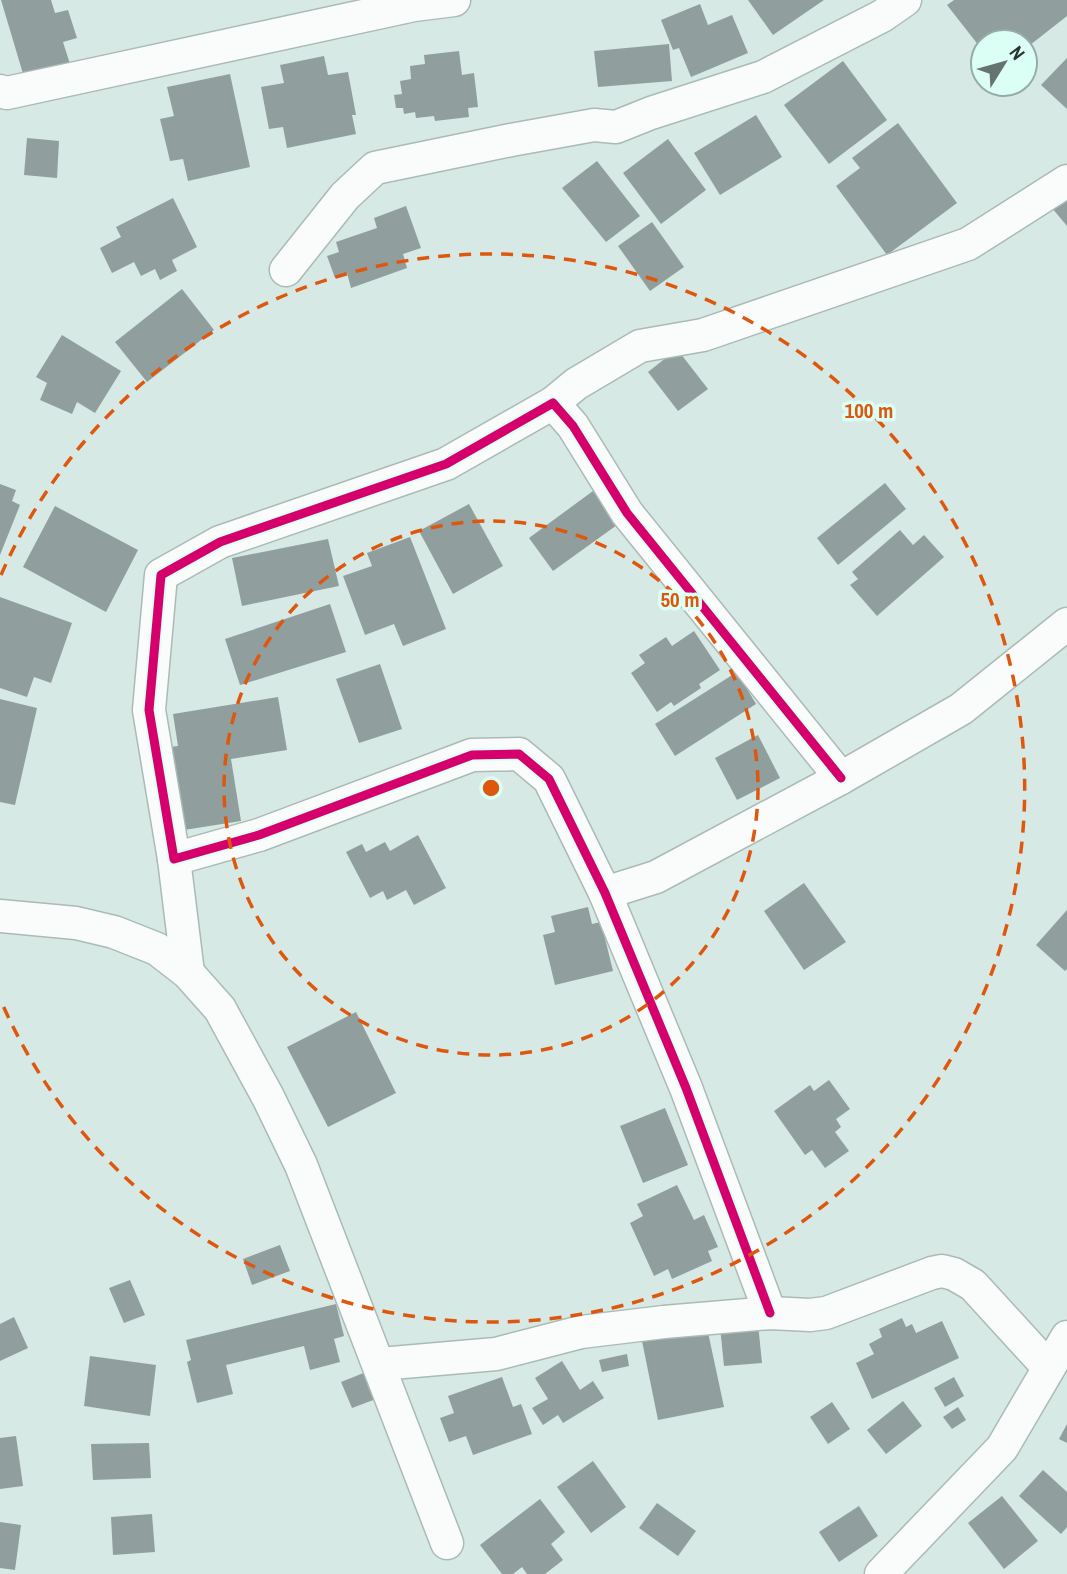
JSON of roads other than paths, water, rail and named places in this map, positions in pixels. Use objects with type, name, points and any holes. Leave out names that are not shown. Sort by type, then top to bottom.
[{"type":"street","points":[[0,91],[7,93],[414,5],[454,0]]},
{"type":"street","points":[[286,270],[345,196],[375,168],[594,125],[616,127],[763,76],[881,16],[905,0]]},
{"type":"street","points":[[188,974],[174,859],[149,710],[161,575],[220,542],[446,464],[553,403],[576,384],[640,346],[703,335],[968,244],[1067,181]]},
{"type":"street","points":[[553,403],[573,426],[627,513],[841,778]]},
{"type":"street","points":[[605,892],[656,877],[841,778],[961,709],[1067,624]]},
{"type":"street","points":[[174,859],[259,835],[472,755],[519,754],[549,779],[605,892],[686,1088],[770,1313]]},
{"type":"street","points":[[0,916],[76,923],[114,932],[157,949],[188,974],[220,1009],[301,1165],[447,1543]]},
{"type":"street","points":[[380,1364],[496,1353],[581,1332],[664,1322],[770,1313],[826,1313],[942,1271],[954,1274],[973,1285],[1048,1367]]},
{"type":"street","points":[[881,1574],[1002,1448],[1067,1337]]}]
